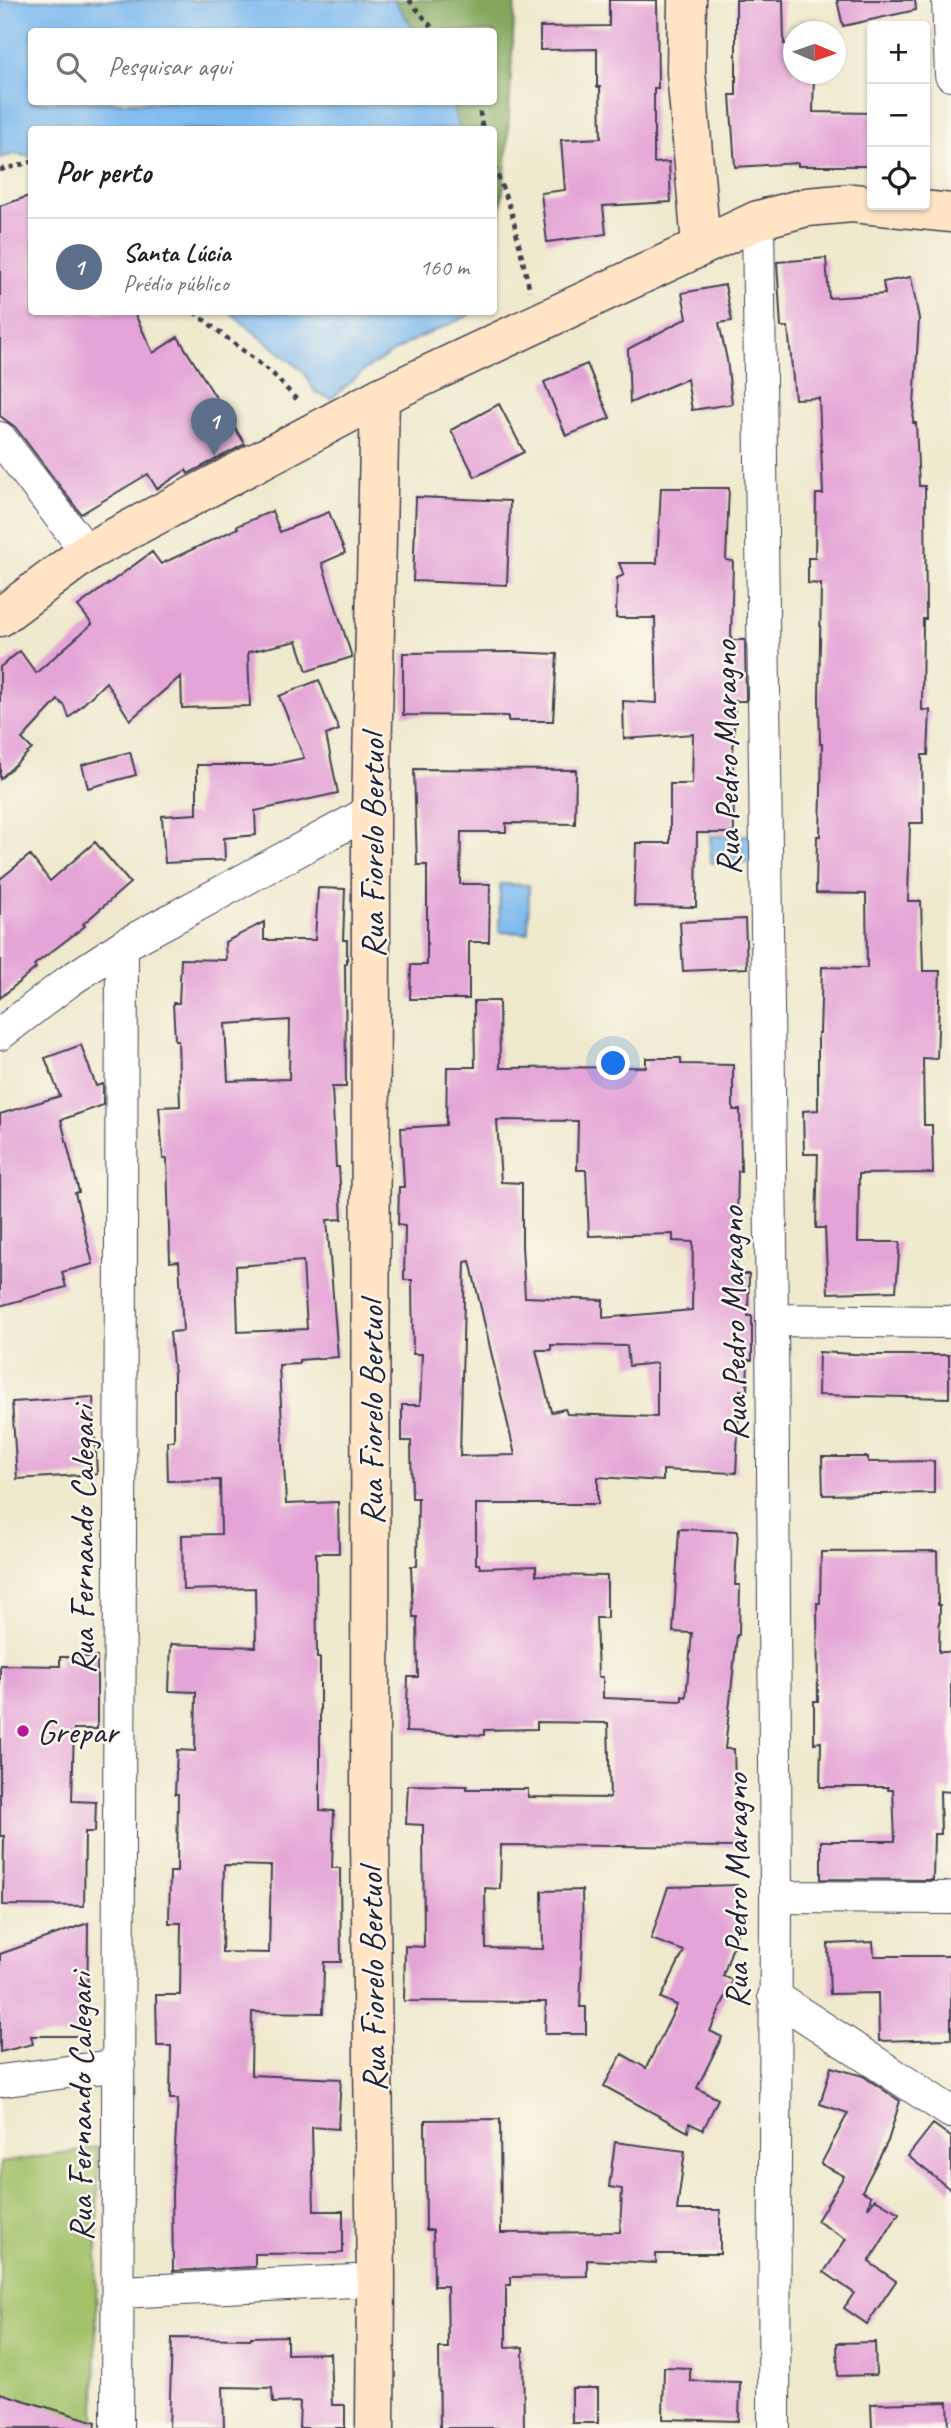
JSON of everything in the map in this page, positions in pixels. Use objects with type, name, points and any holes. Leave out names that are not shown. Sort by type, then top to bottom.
[{"type":"main road","points":[[687,0],[686,72],[701,245]]},
{"type":"main road","points":[[0,617],[87,552],[380,397],[758,220],[807,207],[852,203],[951,214]]},
{"type":"main road","name":"Rua Fiorelo Bertuol","points":[[375,2428],[376,2280],[370,1839],[371,811],[380,397]]},
{"type":"street","points":[[948,0],[951,75]]},
{"type":"street","name":"Rua Pedro Maragno","points":[[758,220],[772,1320],[776,1897],[774,2428]]},
{"type":"street","points":[[0,438],[87,552]]},
{"type":"street","points":[[0,1034],[69,981],[122,946],[371,811]]},
{"type":"street","name":"Rua Fernando Calegari","points":[[117,2428],[122,946]]},
{"type":"street","points":[[772,1320],[951,1322]]},
{"type":"street","points":[[776,1897],[951,1898]]},
{"type":"street","points":[[774,1996],[951,2112]]},
{"type":"street","points":[[0,2081],[119,2065]]},
{"type":"street","points":[[118,2292],[376,2280]]},
{"type":"path","points":[[409,0],[433,28]]},
{"type":"path","points":[[479,105],[482,126]]},
{"type":"path","points":[[0,170],[28,163]]},
{"type":"path","points":[[497,174],[511,210],[537,322]]},
{"type":"path","points":[[198,315],[274,374],[322,428]]},
{"type":"green space","points":[[394,0],[515,0],[507,153],[497,246],[497,126],[458,126],[452,105],[497,105],[497,28],[413,28]]},
{"type":"green space","points":[[98,2147],[95,2428],[0,2428],[0,2163]]},
{"type":"water","points":[[0,0],[394,0],[413,28],[28,28],[28,105],[452,105],[458,126],[28,126],[28,156],[15,154],[0,158]]},
{"type":"water","points":[[233,315],[469,315],[412,341],[366,369],[331,399],[315,392],[304,372]]},
{"type":"water","points":[[753,835],[754,862],[711,863],[710,836]]},
{"type":"water","points":[[500,884],[529,885],[528,933],[499,932]]},
{"type":"building","points":[[609,0],[657,0],[658,88],[654,88],[654,163],[669,162],[671,202],[603,206],[606,234],[547,242],[541,193],[565,190],[561,140],[601,138],[600,87],[597,87],[597,49],[540,50],[540,27],[609,26]]},
{"type":"building","points":[[736,0],[783,0],[783,84],[814,84],[813,112],[867,113],[867,166],[798,166],[798,163],[735,167],[730,95],[736,95]]},
{"type":"building","points":[[837,0],[915,0],[916,10],[846,25],[846,21],[842,21]]},
{"type":"building","points":[[28,196],[28,315],[135,315],[153,353],[178,337],[245,444],[188,474],[186,470],[157,489],[148,474],[81,514],[15,427],[0,416],[0,206]]},
{"type":"building","points":[[826,258],[829,298],[885,294],[883,282],[911,277],[919,319],[913,423],[916,423],[919,486],[925,486],[926,619],[923,619],[922,710],[930,710],[928,755],[922,755],[923,823],[910,823],[908,901],[921,901],[923,971],[940,971],[937,1059],[923,1058],[924,1125],[932,1125],[933,1173],[859,1174],[858,1242],[900,1242],[896,1291],[828,1293],[825,1228],[816,1228],[818,1154],[804,1154],[803,1111],[818,1110],[818,1033],[822,967],[867,968],[866,894],[816,893],[822,744],[819,700],[821,584],[808,583],[808,558],[815,558],[816,494],[823,494],[819,398],[795,399],[788,327],[781,327],[777,262]]},
{"type":"building","points":[[725,285],[732,321],[719,323],[732,404],[692,410],[687,379],[630,403],[628,349],[687,318],[682,293]]},
{"type":"building","points":[[587,364],[610,418],[566,436],[544,382]]},
{"type":"building","points":[[499,404],[524,452],[475,477],[451,430]]},
{"type":"building","points":[[661,488],[729,488],[726,560],[733,561],[731,640],[745,640],[746,701],[735,701],[734,833],[697,833],[696,907],[634,906],[636,843],[670,843],[670,784],[692,784],[693,734],[624,739],[623,701],[657,703],[655,618],[616,618],[617,578],[624,575],[619,563],[657,563]]},
{"type":"building","points":[[416,497],[510,501],[507,585],[413,581]]},
{"type":"building","points":[[272,511],[280,532],[329,512],[345,553],[322,563],[352,657],[307,671],[297,641],[248,652],[250,706],[182,708],[181,676],[130,720],[106,682],[69,718],[65,706],[58,700],[22,739],[32,749],[0,779],[0,667],[20,651],[36,673],[92,624],[78,606],[152,552],[161,564]]},
{"type":"building","points":[[403,653],[557,654],[553,721],[508,721],[508,716],[403,715]]},
{"type":"building","points":[[319,680],[339,730],[326,735],[338,793],[255,811],[256,835],[224,838],[225,860],[165,863],[162,816],[197,814],[197,765],[271,765],[304,758],[279,696]]},
{"type":"building","points":[[130,752],[136,775],[88,788],[82,765]]},
{"type":"building","points":[[414,769],[576,770],[575,824],[506,823],[506,832],[461,832],[460,884],[490,884],[489,942],[469,942],[469,999],[410,999],[411,965],[427,965],[427,865],[417,865]]},
{"type":"building","points":[[95,842],[130,883],[83,924],[85,926],[34,965],[36,968],[0,998],[0,879],[30,855],[50,881]]},
{"type":"building","points":[[318,888],[345,889],[343,940],[347,940],[346,1087],[332,1087],[342,1219],[327,1220],[338,1357],[299,1360],[299,1364],[279,1365],[286,1504],[338,1502],[339,1553],[316,1553],[317,1658],[320,1658],[320,1810],[334,1811],[332,1868],[340,1868],[341,1962],[324,1962],[323,2013],[252,2012],[251,2075],[341,2079],[338,2129],[312,2127],[314,2211],[343,2211],[343,2253],[255,2254],[255,2267],[173,2271],[172,2193],[178,2099],[170,2099],[171,2046],[157,2046],[156,1995],[180,1995],[181,1923],[169,1923],[170,1872],[177,1872],[177,1750],[195,1751],[196,1692],[169,1691],[171,1644],[256,1647],[255,1588],[183,1590],[182,1535],[221,1534],[220,1480],[168,1481],[167,1441],[174,1441],[174,1375],[170,1332],[183,1331],[179,1261],[170,1262],[167,1159],[163,1159],[159,1107],[180,1106],[178,1040],[175,1040],[173,1003],[179,1003],[181,959],[226,960],[225,942],[264,922],[264,940],[315,940]],"holes":[[[290,1020],[289,1079],[228,1081],[225,1024]],[[303,1261],[307,1329],[238,1332],[236,1266]],[[224,1865],[271,1866],[269,1953],[222,1952]]]},
{"type":"building","points":[[745,919],[747,968],[683,971],[680,922]]},
{"type":"building","points":[[474,1001],[499,1001],[500,1068],[646,1067],[646,1058],[681,1058],[681,1064],[733,1065],[733,1110],[740,1110],[741,1171],[738,1171],[736,1274],[749,1274],[748,1316],[752,1316],[752,1360],[748,1360],[747,1391],[740,1390],[736,1473],[663,1470],[663,1481],[598,1477],[598,1504],[476,1504],[476,1564],[479,1564],[480,1568],[536,1566],[536,1575],[607,1576],[607,1618],[596,1618],[598,1677],[603,1677],[603,1698],[682,1701],[682,1696],[686,1697],[692,1633],[673,1632],[679,1529],[738,1531],[735,1585],[740,1585],[739,1635],[725,1749],[734,1749],[737,1847],[501,1845],[500,1889],[485,1888],[486,1948],[543,1949],[542,1891],[582,1890],[580,2007],[586,2007],[586,2034],[545,2034],[546,2002],[404,2001],[405,1946],[424,1947],[423,1825],[406,1824],[408,1785],[528,1789],[528,1797],[610,1798],[608,1723],[537,1722],[537,1729],[484,1730],[484,1735],[406,1732],[408,1677],[418,1677],[417,1617],[413,1617],[411,1566],[417,1566],[418,1498],[412,1498],[411,1441],[402,1441],[402,1405],[420,1405],[422,1354],[413,1354],[412,1280],[404,1280],[405,1226],[398,1225],[399,1187],[404,1187],[401,1128],[446,1125],[447,1067],[475,1067]],"holes":[[[497,1120],[578,1121],[577,1170],[586,1170],[589,1236],[673,1234],[673,1241],[693,1242],[692,1310],[603,1318],[603,1300],[525,1297],[522,1183],[501,1182]],[[470,1261],[515,1455],[460,1456],[465,1262]],[[551,1345],[627,1346],[629,1366],[657,1363],[657,1417],[567,1414],[565,1409],[551,1412],[536,1350],[551,1350]]]},
{"type":"building","points":[[81,1045],[96,1086],[103,1084],[103,1105],[61,1120],[79,1192],[75,1193],[93,1264],[62,1272],[66,1287],[0,1306],[0,1114],[60,1096],[45,1058]]},
{"type":"building","points":[[819,1352],[949,1355],[949,1398],[818,1395]]},
{"type":"building","points":[[93,1397],[97,1474],[17,1479],[12,1402]]},
{"type":"building","points":[[822,1457],[868,1457],[868,1462],[934,1461],[934,1493],[823,1495]]},
{"type":"building","points":[[937,1551],[939,1652],[951,1652],[951,1792],[940,1791],[941,1834],[934,1834],[933,1880],[821,1879],[821,1841],[895,1841],[893,1790],[888,1790],[888,1787],[820,1787],[821,1742],[814,1743],[814,1701],[818,1701],[817,1603],[820,1603],[821,1552]]},
{"type":"building","points":[[60,1657],[97,1657],[97,1729],[74,1729],[72,1801],[96,1802],[95,1832],[85,1832],[84,1906],[3,1905],[4,1836],[0,1836],[0,1665],[60,1666]]},
{"type":"building","points":[[737,1885],[739,1928],[723,1976],[733,1980],[710,2031],[722,2037],[697,2088],[718,2099],[703,2130],[689,2123],[688,2132],[604,2086],[622,2054],[646,2068],[677,2005],[661,1998],[684,1951],[651,1939],[668,1887]]},
{"type":"building","points":[[88,1923],[87,2036],[31,2036],[33,2044],[0,2052],[0,1954]]},
{"type":"building","points":[[873,1942],[874,1956],[951,1956],[951,2039],[879,2041],[878,1993],[830,1994],[828,1944]]},
{"type":"building","points":[[831,2067],[863,2076],[900,2101],[888,2141],[862,2191],[871,2196],[868,2208],[875,2199],[899,2213],[869,2262],[896,2281],[867,2324],[844,2308],[854,2293],[824,2272],[846,2239],[817,2221],[844,2176],[821,2164],[848,2113],[820,2104]]},
{"type":"building","points":[[500,2119],[501,2233],[620,2232],[622,2189],[609,2187],[615,2142],[685,2151],[677,2210],[720,2210],[720,2254],[656,2254],[656,2263],[587,2260],[587,2276],[511,2277],[511,2285],[506,2285],[506,2348],[523,2347],[524,2428],[440,2428],[439,2348],[448,2348],[447,2286],[434,2286],[433,2230],[426,2230],[425,2120]]},
{"type":"building","points":[[933,2124],[951,2137],[951,2190],[908,2156]]},
{"type":"building","points":[[287,2336],[287,2354],[330,2353],[332,2405],[345,2405],[345,2428],[299,2428],[300,2402],[273,2403],[272,2388],[223,2387],[224,2428],[169,2428],[172,2338],[251,2339]]},
{"type":"building","points":[[875,2342],[876,2375],[838,2376],[837,2343]]},
{"type":"building","points":[[664,2367],[690,2368],[690,2381],[740,2382],[739,2421],[663,2419]]},
{"type":"building","points":[[572,2388],[598,2388],[598,2423],[572,2423]]},
{"type":"building","points":[[0,2393],[96,2422],[95,2428],[0,2428]]},
{"type":"building","points":[[948,2402],[949,2428],[872,2428],[871,2404]]},
{"type":"place","name":"Santa Lúcia","points":[[214,456]]},
{"type":"place","name":"Grepar","points":[[23,1731]]}]
